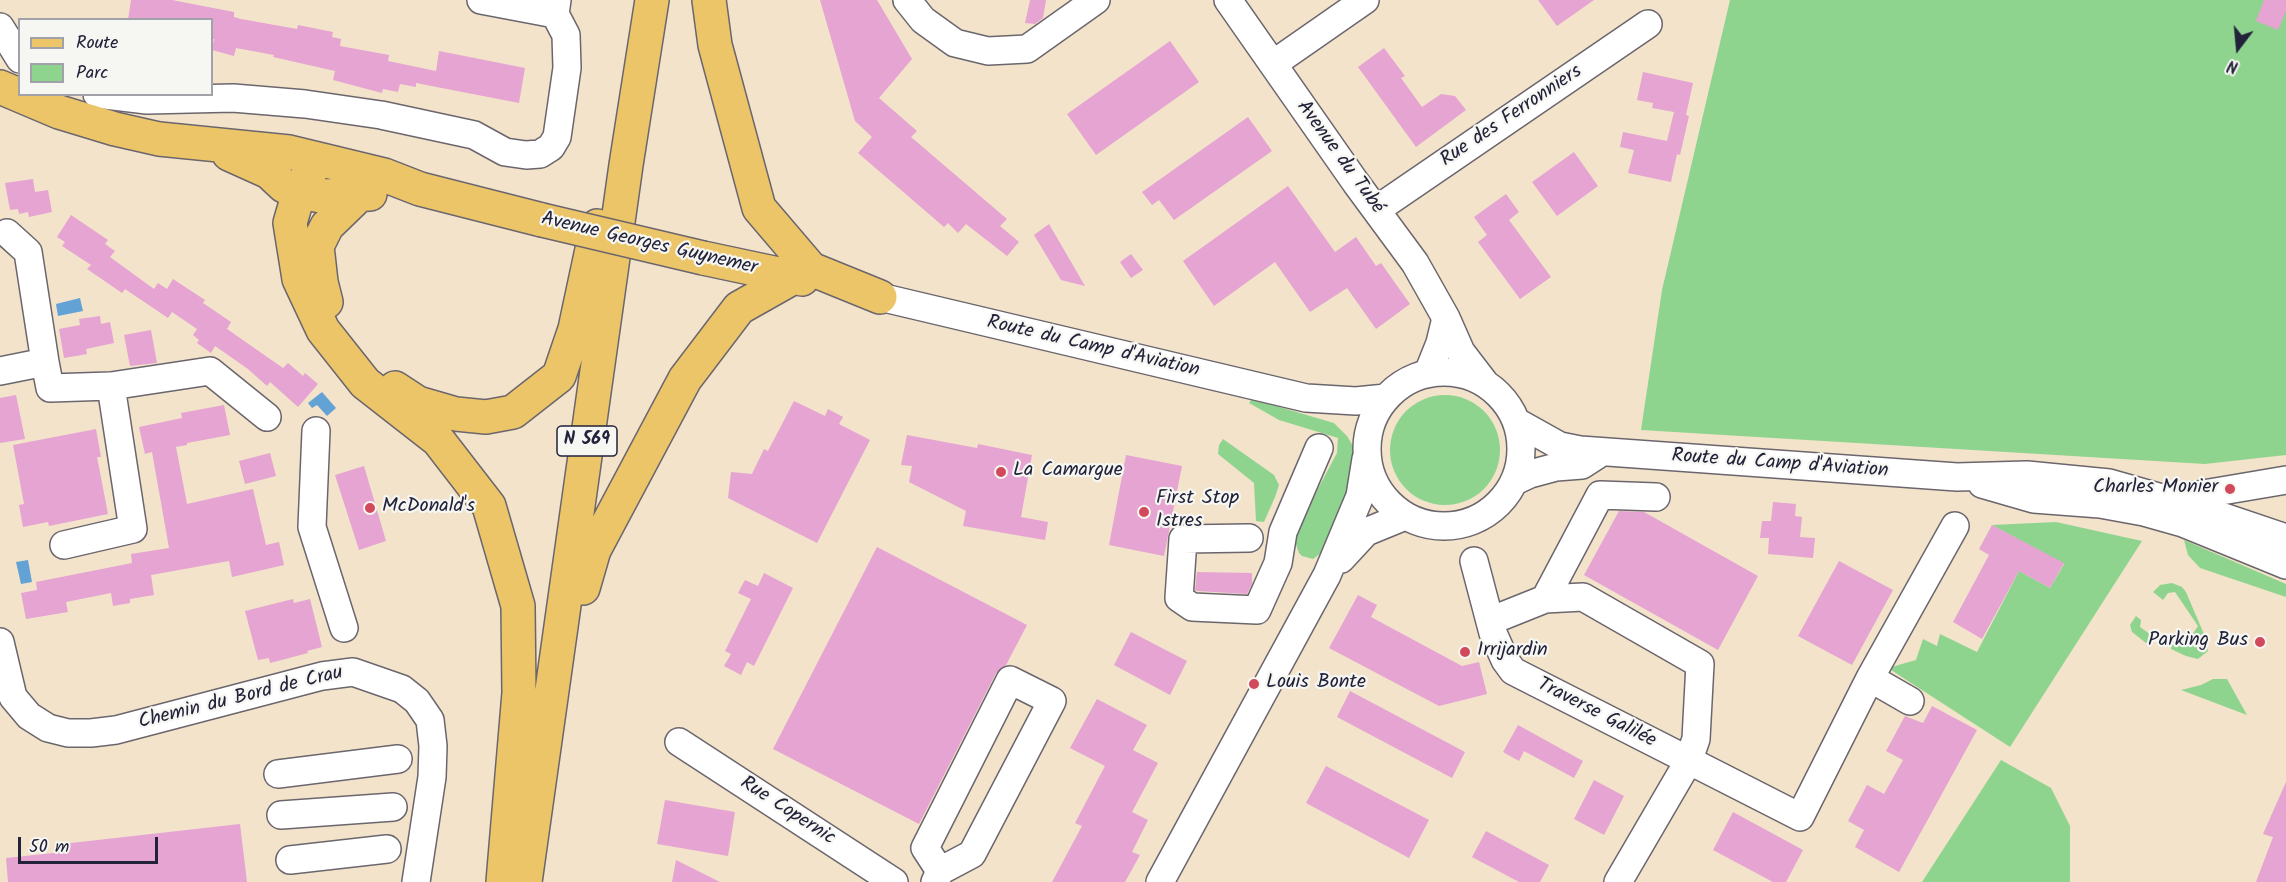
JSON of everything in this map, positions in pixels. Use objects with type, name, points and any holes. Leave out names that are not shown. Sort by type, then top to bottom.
[{"type":"main road","points":[[709,0],[715,45],[759,208],[759,255],[750,268],[745,268]]},
{"type":"main road","name":"N 569","points":[[317,159],[317,246],[321,282],[328,310],[356,349],[385,381],[418,403],[456,414],[486,417],[513,411],[559,376],[575,329],[622,91],[651,6]]},
{"type":"main road","name":"N 569","points":[[525,882],[626,165],[651,6]]},
{"type":"main road","name":"Avenue Georges Guynemer","points":[[4,100],[69,129],[117,141],[152,148],[228,154],[269,172],[284,186],[316,205],[359,195],[420,189]]},
{"type":"main road","name":"Avenue Georges Guynemer","points":[[4,100],[148,136],[213,146],[289,152],[384,175],[420,189],[542,220],[880,297]]},
{"type":"main road","name":"N 569","points":[[316,205],[290,224],[299,279],[323,330],[365,383],[438,440],[489,506],[519,606],[519,693],[503,882]]},
{"type":"main road","points":[[759,208],[811,269],[880,297]]},
{"type":"main road","name":"N 569","points":[[544,750],[594,550],[685,379],[739,308],[794,277]]},
{"type":"street","points":[[114,96],[147,100],[233,98],[304,104],[381,116],[474,135],[505,152],[540,154],[551,147],[557,137],[561,122],[567,68],[559,16],[481,0]]},
{"type":"street","points":[[907,0],[923,20],[955,43],[988,51],[1027,49],[1096,0]]},
{"type":"street","points":[[1273,64],[1365,0]]},
{"type":"street","name":"Avenue du Tubé","points":[[1235,3],[1273,64],[1415,263],[1446,318],[1461,352],[1484,382]]},
{"type":"street","name":"Rue des Ferronniers","points":[[1376,210],[1648,24]]},
{"type":"street","points":[[0,27],[18,56]]},
{"type":"street","points":[[7,233],[28,252],[50,388],[111,386],[210,371],[267,417]]},
{"type":"street","name":"Route du Camp d'Aviation","points":[[880,297],[1306,398],[1341,413],[1368,442]]},
{"type":"street","points":[[1428,373],[1440,343],[1446,318]]},
{"type":"street","points":[[0,370],[45,362]]},
{"type":"street","points":[[1160,882],[1327,575],[1360,496],[1368,442],[1375,414],[1386,398],[1412,378],[1428,373],[1447,371],[1484,382],[1504,399],[1517,422],[1522,442],[1521,462],[1515,481],[1504,498],[1488,513],[1452,526],[1433,525],[1405,516],[1385,499],[1372,476],[1368,442]]},
{"type":"street","points":[[64,546],[133,529],[111,386]]},
{"type":"street","name":"Route du Camp d'Aviation","points":[[1306,398],[1356,401],[1386,398]]},
{"type":"street","name":"Route du Camp d'Aviation","points":[[1517,422],[1560,446],[1602,452],[1958,477],[2026,475],[2109,483],[2286,538]]},
{"type":"street","points":[[316,431],[312,527],[344,628]]},
{"type":"street","points":[[1249,538],[1183,539],[1179,598],[1192,607],[1257,610],[1278,563],[1283,532],[1319,448]]},
{"type":"street","points":[[1515,481],[1556,467],[1582,465],[1602,452]]},
{"type":"street","name":"Route du Camp d'Aviation","points":[[1958,477],[2034,499],[2100,504],[2154,515],[2183,523],[2286,565]]},
{"type":"street","points":[[2167,500],[2286,480]]},
{"type":"street","points":[[1545,599],[1600,495],[1656,497]]},
{"type":"street","name":"Traverse Galilée","points":[[1474,561],[1475,537],[1488,513]]},
{"type":"street","points":[[1327,575],[1366,532],[1405,516]]},
{"type":"street","name":"Traverse Galilée","points":[[1433,525],[1462,541],[1474,561],[1490,621],[1505,660],[1513,671],[1766,802],[1800,817],[1870,678]]},
{"type":"street","points":[[1910,701],[1870,678],[1955,526]]},
{"type":"street","points":[[1490,621],[1545,599],[1583,597],[1700,664],[1696,739],[1688,762],[1618,882]]},
{"type":"street","name":"Chemin du Bord de Crau","points":[[0,642],[13,697],[29,716],[48,728],[68,733],[116,730],[322,676],[343,673],[352,672],[402,689],[417,701],[430,720],[433,746],[432,777],[416,882]]},
{"type":"street","points":[[1010,680],[1052,701],[972,854],[937,877],[925,848],[1010,680]]},
{"type":"street","name":"Rue Copernic","points":[[679,742],[894,882]]},
{"type":"street","points":[[278,774],[398,759]]},
{"type":"street","points":[[281,815],[393,807]]},
{"type":"street","points":[[290,860],[387,849]]},
{"type":"green space","points":[[1730,0],[2286,0],[2286,455],[2205,464],[1641,430],[1662,290]]},
{"type":"green space","points":[[1445,395],[1466,399],[1484,411],[1496,429],[1500,450],[1496,471],[1484,489],[1466,501],[1445,505],[1424,501],[1406,489],[1394,471],[1390,450],[1394,429],[1406,411],[1424,399]]},
{"type":"green space","points":[[1252,399],[1334,423],[1347,436],[1356,451],[1357,479],[1325,550],[1313,559],[1299,553],[1294,539],[1297,528],[1337,453],[1338,438],[1279,420],[1249,403]]},
{"type":"green space","points":[[1223,439],[1274,475],[1279,485],[1264,522],[1256,521],[1254,483],[1218,454],[1219,445]]},
{"type":"green space","points":[[2056,522],[2142,541],[2010,747],[1888,668],[1916,660],[1923,639],[1937,646],[1940,634],[1977,652],[2019,571],[2050,588],[2064,564],[1992,525]]},
{"type":"green space","points":[[2184,540],[2286,584],[2286,597],[2200,568],[2188,555]]},
{"type":"green space","points":[[2172,583],[2182,587],[2186,592],[2206,639],[2208,651],[2198,659],[2171,649],[2173,640],[2184,647],[2198,626],[2175,592],[2168,593],[2163,600],[2153,592],[2160,585]]},
{"type":"green space","points":[[2136,616],[2141,620],[2140,627],[2154,637],[2152,643],[2146,643],[2132,632],[2130,625]]},
{"type":"green space","points":[[2213,679],[2227,679],[2247,715],[2181,690]]},
{"type":"green space","points":[[2001,760],[2051,788],[2070,826],[2070,882],[1922,882]]},
{"type":"water","points":[[80,298],[83,311],[58,316],[56,304]]},
{"type":"water","points":[[322,392],[336,408],[327,416],[317,405],[312,408],[308,403]]},
{"type":"water","points":[[28,560],[32,582],[21,584],[16,562]]},
{"type":"building","points":[[131,0],[172,0],[234,12],[234,17],[241,19],[297,29],[298,25],[333,32],[332,37],[341,39],[340,46],[389,55],[388,61],[436,71],[439,51],[525,68],[519,103],[416,83],[416,87],[400,84],[398,92],[383,89],[382,93],[333,80],[335,71],[273,57],[274,55],[236,48],[234,56],[213,50],[213,18],[128,18]]},
{"type":"building","points":[[820,0],[877,0],[912,59],[879,98],[917,131],[911,137],[1007,219],[1000,226],[1019,242],[1007,256],[966,224],[958,233],[948,223],[944,227],[858,153],[872,137],[855,121]]},
{"type":"building","points":[[1030,0],[1046,0],[1043,18],[1035,24],[1025,23]]},
{"type":"building","points":[[1538,0],[1594,0],[1557,26]]},
{"type":"building","points":[[2264,0],[2286,0],[2286,11],[2278,30],[2256,21]]},
{"type":"building","points":[[1170,41],[1199,82],[1096,155],[1067,114]]},
{"type":"building","points":[[1384,48],[1405,76],[1401,78],[1422,107],[1441,94],[1455,96],[1466,110],[1416,147],[1358,67]]},
{"type":"building","points":[[1643,72],[1693,83],[1686,115],[1689,116],[1671,182],[1628,173],[1634,150],[1620,147],[1623,132],[1667,141],[1674,112],[1652,108],[1653,103],[1637,100]]},
{"type":"building","points":[[1248,117],[1272,151],[1174,220],[1159,200],[1152,205],[1142,192]]},
{"type":"building","points":[[1574,152],[1598,186],[1557,216],[1532,182]]},
{"type":"building","points":[[33,179],[35,192],[48,190],[52,212],[29,217],[28,212],[19,214],[18,209],[10,210],[5,183]]},
{"type":"building","points":[[1288,186],[1335,252],[1356,237],[1376,266],[1381,263],[1410,304],[1376,329],[1347,288],[1310,312],[1275,262],[1214,306],[1183,261]]},
{"type":"building","points":[[1506,194],[1519,212],[1509,220],[1551,277],[1520,299],[1478,242],[1487,235],[1474,217]]},
{"type":"building","points":[[71,215],[108,240],[105,244],[115,251],[110,257],[154,289],[158,283],[167,289],[173,279],[205,300],[203,303],[231,322],[227,329],[283,368],[288,363],[303,376],[305,373],[318,384],[298,407],[270,382],[267,386],[248,369],[215,346],[211,353],[197,343],[199,340],[193,335],[197,329],[172,312],[168,318],[125,289],[122,293],[87,269],[91,265],[62,246],[65,242],[57,237]]},
{"type":"building","points":[[1049,224],[1085,286],[1061,280],[1034,235]]},
{"type":"building","points":[[1131,254],[1143,270],[1131,278],[1120,262]]},
{"type":"building","points":[[100,316],[101,324],[110,322],[114,343],[86,349],[87,354],[64,358],[59,329],[80,325],[79,319]]},
{"type":"building","points":[[151,330],[157,363],[130,366],[124,335]]},
{"type":"building","points":[[16,395],[25,439],[0,443],[0,398]]},
{"type":"building","points":[[794,401],[825,416],[828,409],[843,417],[839,424],[870,440],[817,543],[728,498],[731,472],[752,474],[764,449],[768,451]]},
{"type":"building","points":[[224,405],[230,435],[176,447],[187,504],[253,489],[266,545],[279,542],[284,565],[232,577],[229,561],[151,575],[154,595],[130,599],[130,603],[113,606],[111,593],[66,602],[68,612],[26,619],[21,593],[37,590],[36,582],[132,563],[131,554],[169,548],[152,452],[145,454],[139,427],[182,418],[181,413]]},
{"type":"building","points":[[96,429],[101,457],[97,457],[108,514],[49,526],[48,522],[23,527],[19,505],[24,504],[13,445]]},
{"type":"building","points":[[907,435],[977,448],[978,444],[1032,455],[1021,517],[1048,522],[1045,540],[963,526],[966,511],[909,482],[912,466],[901,465]]},
{"type":"building","points":[[270,453],[276,476],[245,484],[239,461]]},
{"type":"building","name":"First Stop Istres","points":[[1126,455],[1182,466],[1164,556],[1109,545]]},
{"type":"building","points":[[364,466],[386,541],[359,550],[335,475]]},
{"type":"building","points":[[1773,502],[1796,504],[1795,516],[1802,517],[1800,537],[1815,538],[1813,558],[1768,554],[1769,538],[1760,538],[1762,521],[1771,521]]},
{"type":"building","points":[[1619,511],[1644,512],[1758,576],[1718,650],[1584,575]]},
{"type":"building","points":[[1992,525],[2064,563],[2050,588],[2019,571],[1982,639],[1953,622],[1989,555],[1979,549]]},
{"type":"building","points":[[877,547],[1027,625],[1006,665],[996,673],[919,824],[773,749]]},
{"type":"building","points":[[1839,561],[1893,590],[1852,665],[1798,636]]},
{"type":"building","points":[[1197,572],[1252,573],[1252,584],[1247,594],[1197,591],[1195,590]]},
{"type":"building","points":[[764,573],[793,588],[754,666],[747,662],[741,675],[724,666],[731,654],[725,651],[751,599],[738,593],[745,580],[758,586]]},
{"type":"building","points":[[1358,595],[1377,605],[1371,617],[1462,666],[1479,662],[1487,694],[1439,706],[1329,648]]},
{"type":"building","points":[[293,599],[294,603],[310,599],[322,647],[270,663],[269,658],[258,660],[245,611]]},
{"type":"building","points":[[1131,632],[1187,661],[1170,695],[1114,665]]},
{"type":"building","points":[[1350,691],[1465,752],[1452,778],[1337,717]]},
{"type":"building","points":[[1097,699],[1147,725],[1133,750],[1158,763],[1132,812],[1148,820],[1132,852],[1140,855],[1125,882],[1052,882],[1082,826],[1075,823],[1105,766],[1070,748]]},
{"type":"building","points":[[1932,706],[1977,730],[1899,872],[1855,847],[1864,830],[1848,821],[1867,785],[1884,794],[1903,760],[1886,751],[1905,716],[1923,723]]},
{"type":"building","points":[[1518,725],[1583,761],[1574,778],[1524,751],[1519,761],[1503,752]]},
{"type":"building","points":[[1326,766],[1429,820],[1409,858],[1306,803]]},
{"type":"building","points":[[1594,780],[1624,796],[1604,835],[1574,819]]},
{"type":"building","points":[[2286,782],[2286,882],[2256,882],[2273,837],[2263,834]]},
{"type":"building","points":[[665,800],[735,812],[728,856],[657,844]]},
{"type":"building","points":[[1733,812],[1803,850],[1786,882],[1773,882],[1713,850]]},
{"type":"building","points":[[240,824],[247,882],[8,882],[6,858],[63,852],[62,844]]},
{"type":"building","points":[[1486,831],[1549,865],[1540,882],[1519,882],[1472,857]]},
{"type":"building","points":[[676,860],[720,882],[672,882]]},
{"type":"place","name":"La Camargue","points":[[1001,472]]},
{"type":"place","name":"Charles Monier","points":[[2230,489]]},
{"type":"place","name":"McDonald's","points":[[370,508]]},
{"type":"place","name":"First Stop Istres","points":[[1144,512]]},
{"type":"place","name":"Parking Bus","points":[[2260,642]]},
{"type":"place","name":"Irrijardin","points":[[1465,652]]},
{"type":"place","name":"Louis Bonte","points":[[1254,684]]}]
